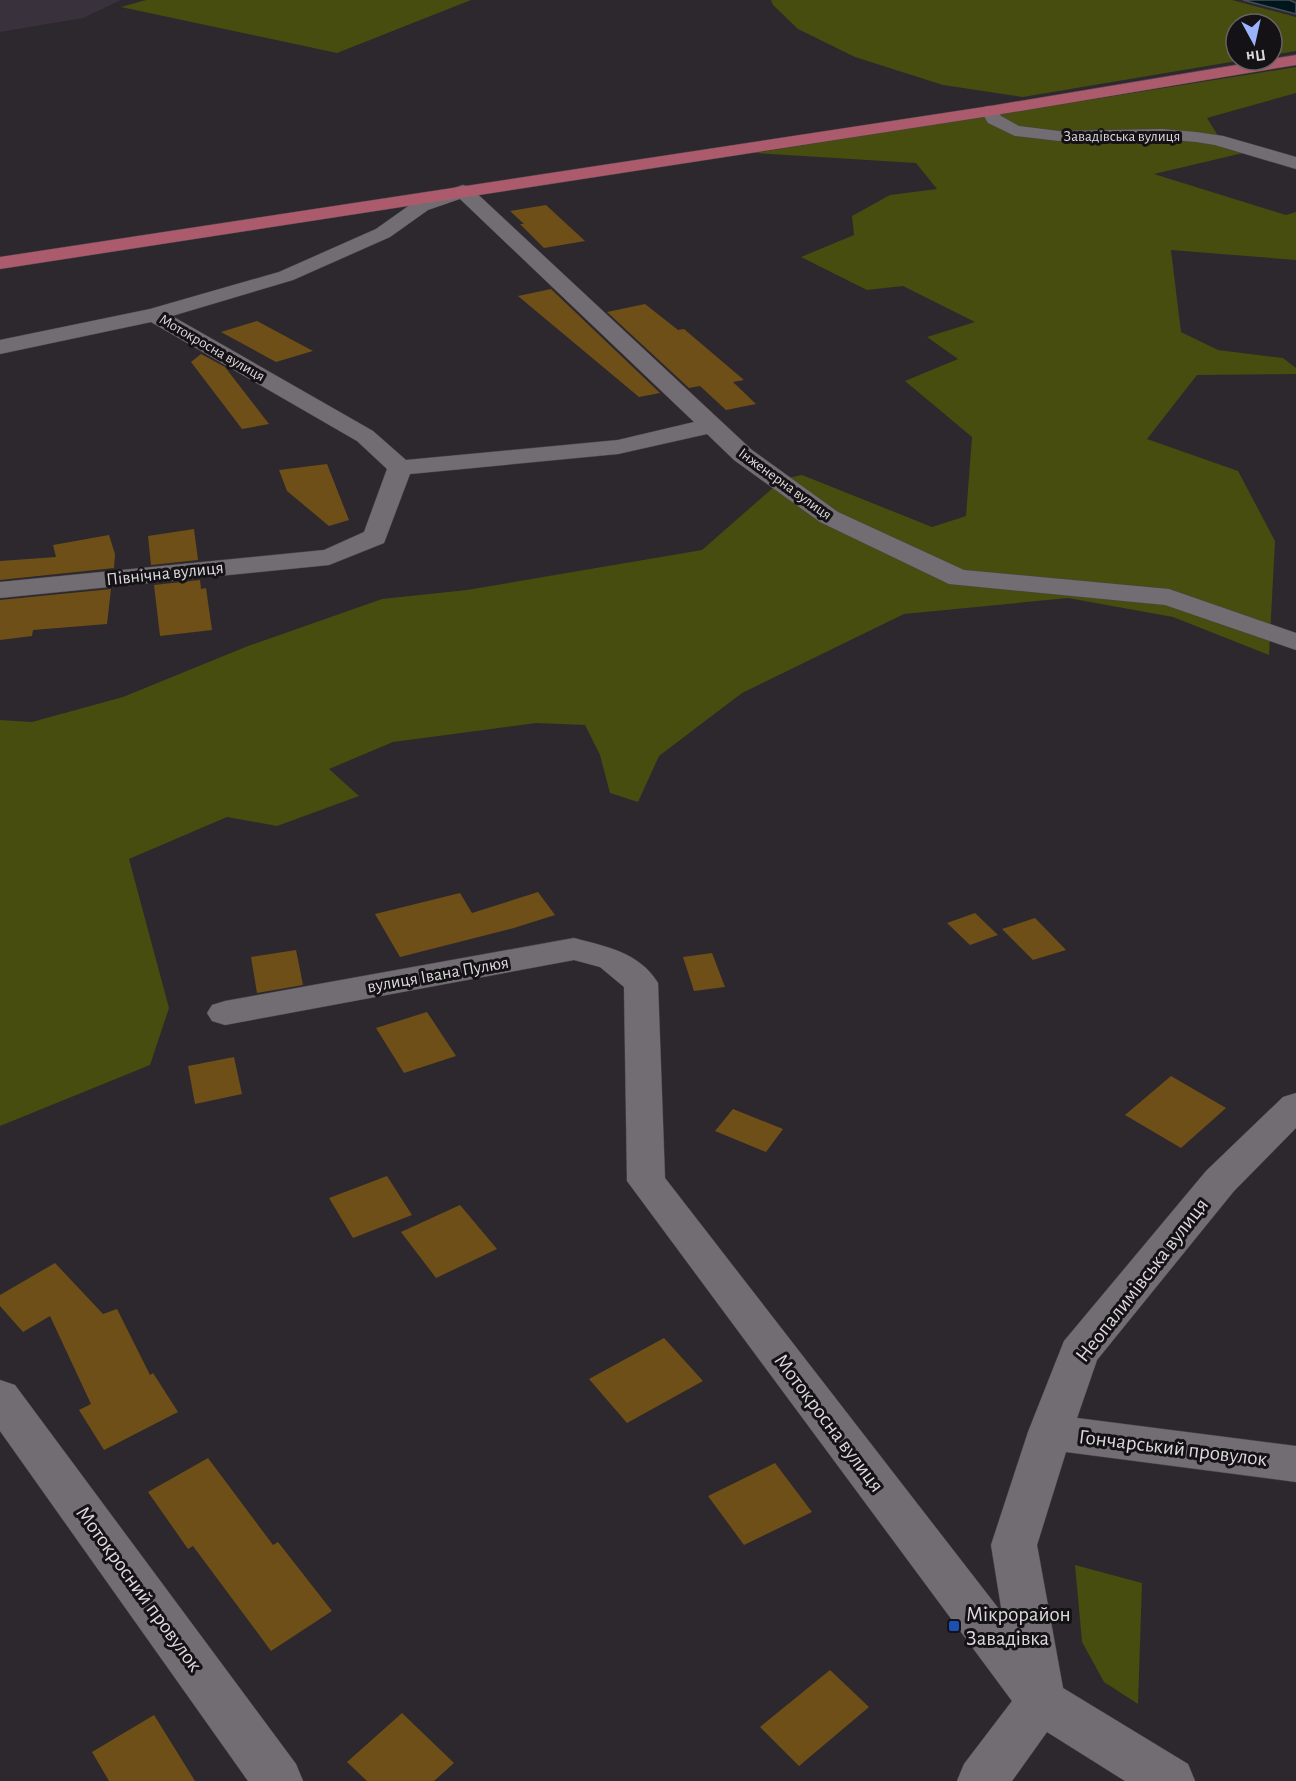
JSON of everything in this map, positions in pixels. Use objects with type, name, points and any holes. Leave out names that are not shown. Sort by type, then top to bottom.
[{"type":"main road","points":[[0,263],[990,111],[1296,60]]},
{"type":"street","name":"Завадівська вулиця","points":[[990,111],[994,119],[1014,131],[1059,136],[1162,134],[1196,137],[1217,140],[1296,164]]},
{"type":"street","points":[[154,315],[286,276],[383,233],[421,206],[463,191]]},
{"type":"street","name":"Інженерна вулиця","points":[[463,191],[743,455],[829,517],[958,579],[1169,597],[1296,642]]},
{"type":"street","name":"Мотокросна вулиця","points":[[0,347],[154,315],[365,435],[400,468]]},
{"type":"street","points":[[400,468],[618,447],[713,425]]},
{"type":"street","name":"Північна вулиця","points":[[0,590],[329,557],[375,537],[400,468]]},
{"type":"street","name":"вулиця Івана Пулюя","points":[[225,1013],[573,949],[612,959],[642,983]]},
{"type":"street","name":"Мотокросна вулиця","points":[[642,983],[646,1181],[1041,1701],[1170,1781]]},
{"type":"street","name":"Неопалимівська вулиця","points":[[1041,1701],[1014,1545],[1050,1432],[1079,1353],[1220,1181],[1296,1106]]},
{"type":"street","name":"Мотокросний провулок","points":[[0,1397],[278,1781]]},
{"type":"street","name":"Гончарський провулок","points":[[1050,1432],[1296,1464]]},
{"type":"street","points":[[982,1781],[1041,1701]]},
{"type":"shaded area","points":[[0,0],[121,0],[83,18],[0,32]]},
{"type":"green space","points":[[146,0],[471,0],[337,53],[121,7]]},
{"type":"green space","points":[[771,0],[1232,0],[1277,12],[1224,12],[1224,63],[1023,97],[943,85],[855,57],[798,29],[773,5]]},
{"type":"green space","points":[[1284,14],[1296,17],[1296,51],[1284,53]]},
{"type":"green space","points":[[1296,67],[1296,93],[1207,118],[1217,134],[1243,153],[1154,174],[1286,215],[1296,212],[1296,260],[1171,250],[1181,332],[1218,350],[1283,358],[1296,368],[1296,374],[1197,375],[1147,439],[1238,471],[1275,541],[1269,655],[1173,617],[1068,598],[904,614],[742,693],[659,756],[638,802],[610,793],[600,755],[585,725],[536,723],[393,742],[329,769],[359,796],[277,826],[227,817],[129,859],[169,1008],[150,1065],[0,1126],[0,720],[32,722],[123,697],[248,646],[382,599],[467,590],[702,550],[783,479],[802,475],[932,527],[966,516],[972,437],[905,381],[958,359],[927,337],[975,322],[903,286],[867,290],[801,257],[854,235],[852,216],[890,195],[937,189],[916,163],[754,153],[1264,72],[1284,72],[1284,69]]},
{"type":"green space","points":[[1075,1565],[1142,1583],[1138,1704],[1104,1682],[1082,1642]]},
{"type":"water","points":[[1243,0],[1289,0],[1296,3],[1296,14]]},
{"type":"building","points":[[546,205],[585,241],[544,248],[510,211]]},
{"type":"building","points":[[551,289],[660,393],[639,397],[518,296]]},
{"type":"building","points":[[645,304],[678,330],[684,329],[744,380],[733,382],[756,404],[726,410],[700,386],[689,388],[607,312]]},
{"type":"building","points":[[257,321],[313,351],[276,362],[221,332]]},
{"type":"building","points":[[201,354],[225,367],[269,424],[242,429],[191,362]]},
{"type":"building","points":[[327,464],[349,520],[329,526],[287,491],[279,470]]},
{"type":"building","points":[[194,529],[198,560],[151,565],[148,536]]},
{"type":"building","points":[[109,535],[115,554],[114,568],[0,580],[0,561],[56,557],[53,545]]},
{"type":"building","points":[[200,580],[201,589],[206,588],[212,630],[160,636],[154,585]]},
{"type":"building","points":[[111,589],[107,624],[33,630],[32,636],[0,640],[0,600]]},
{"type":"building","points":[[538,892],[555,915],[514,928],[400,957],[375,914],[460,893],[472,913]]},
{"type":"building","points":[[975,913],[998,935],[970,945],[947,923]]},
{"type":"building","points":[[1035,918],[1066,950],[1033,960],[1002,929]]},
{"type":"building","points":[[296,950],[303,985],[257,993],[251,957]]},
{"type":"building","points":[[712,953],[725,987],[694,991],[683,957]]},
{"type":"building","points":[[427,1012],[456,1056],[404,1073],[376,1028]]},
{"type":"building","points":[[234,1057],[242,1094],[195,1104],[188,1066]]},
{"type":"building","points":[[1171,1076],[1226,1108],[1181,1148],[1125,1115]]},
{"type":"building","points":[[733,1109],[783,1129],[766,1152],[715,1131]]},
{"type":"building","points":[[387,1176],[412,1215],[353,1238],[329,1198]]},
{"type":"building","points":[[460,1205],[497,1249],[436,1278],[401,1232]]},
{"type":"building","points":[[55,1263],[103,1314],[117,1309],[150,1375],[153,1373],[178,1412],[104,1450],[79,1410],[91,1404],[50,1316],[23,1332],[0,1306],[0,1295]]},
{"type":"building","points":[[664,1338],[703,1381],[627,1423],[589,1379]]},
{"type":"building","points":[[208,1458],[273,1545],[278,1542],[332,1611],[271,1651],[193,1546],[188,1549],[148,1492]]},
{"type":"building","points":[[775,1463],[812,1512],[744,1545],[708,1496]]},
{"type":"building","points":[[830,1670],[869,1707],[799,1766],[760,1727]]},
{"type":"building","points":[[402,1713],[454,1763],[434,1781],[367,1781],[347,1762]]},
{"type":"building","points":[[154,1715],[195,1781],[109,1781],[92,1752]]},
{"type":"place","name":"Мікрорайон Завадівка","points":[[954,1626]]}]
